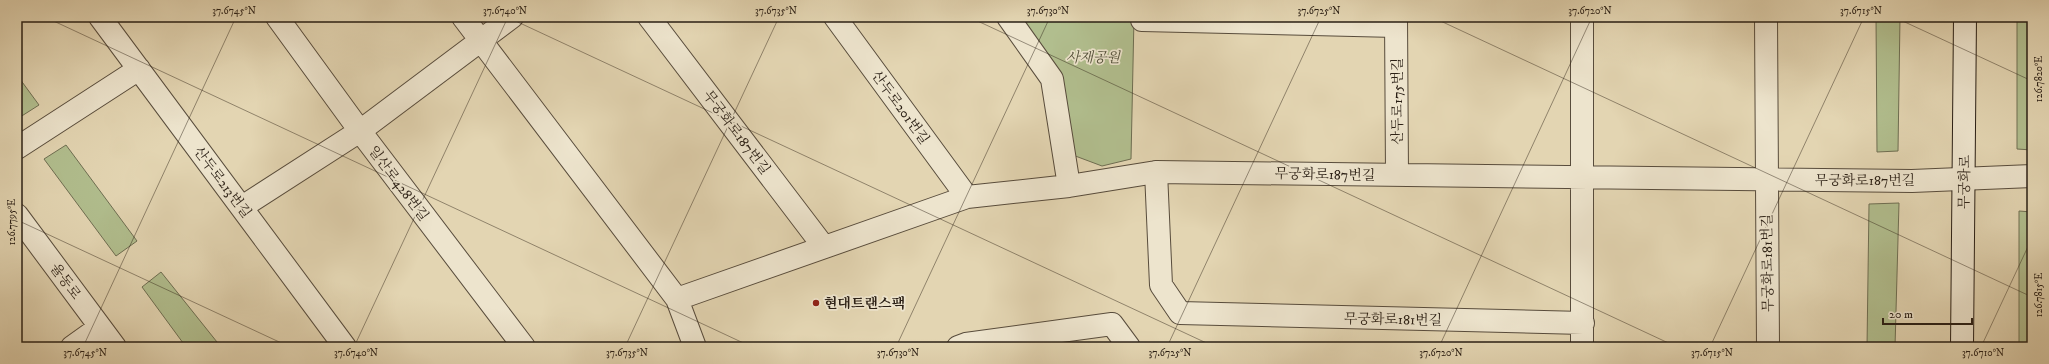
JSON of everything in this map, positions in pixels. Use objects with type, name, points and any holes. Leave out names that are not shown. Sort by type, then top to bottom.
[{"type":"street","name":"산두로213번길","points":[[100,17],[345,347]]},
{"type":"street","name":"일산로428번길","points":[[277,17],[360,132],[524,347]]},
{"type":"street","points":[[463,17],[677,299],[695,347]]},
{"type":"street","points":[[242,207],[360,132],[481,42],[512,17]]},
{"type":"street","name":"무궁화로187번길","points":[[649,17],[824,247]]},
{"type":"street","name":"산두로201번길","points":[[835,17],[967,197]]},
{"type":"street","points":[[1008,17],[1052,79],[1069,186]]},
{"type":"street","name":"산두로175번길","points":[[1142,17],[1142,20],[1396,22],[1397,175]]},
{"type":"street","points":[[1582,17],[1582,347]]},
{"type":"street","points":[[1766,17],[1766,179]]},
{"type":"street","name":"무궁화로","points":[[1962,347],[1965,178],[1965,17]]},
{"type":"street","points":[[17,148],[140,69]]},
{"type":"street","name":"무궁화로187번길","points":[[677,299],[967,197],[1069,186],[1156,172],[1912,181],[2032,176]]},
{"type":"street","name":"무궁화로181번길","points":[[1156,172],[1161,286],[1180,313],[1582,323]]},
{"type":"street","name":"무궁화로181번길","points":[[1766,179],[1768,347]]},
{"type":"street","name":"율동로","points":[[17,215],[115,347]]},
{"type":"street","points":[[958,347],[966,344],[1112,324],[1129,347]]},
{"type":"street","points":[[72,347],[100,327]]},
{"type":"green space","name":"사재공원","points":[[1018,17],[1134,17],[1131,159],[1102,166],[1070,154]]},
{"type":"green space","points":[[1876,17],[1900,17],[1898,151],[1877,152]]},
{"type":"green space","points":[[2017,17],[2032,17],[2032,150],[2017,149]]},
{"type":"green space","points":[[17,75],[39,105],[17,119]]},
{"type":"green space","points":[[66,145],[137,241],[116,256],[44,159]]},
{"type":"green space","points":[[1899,203],[1895,347],[1867,347],[1869,204]]},
{"type":"green space","points":[[2019,211],[2032,212],[2032,347],[2019,347]]},
{"type":"green space","points":[[161,272],[221,347],[186,347],[142,287]]},
{"type":"place","name":"현대트랜스팩","points":[[816,303]]}]
